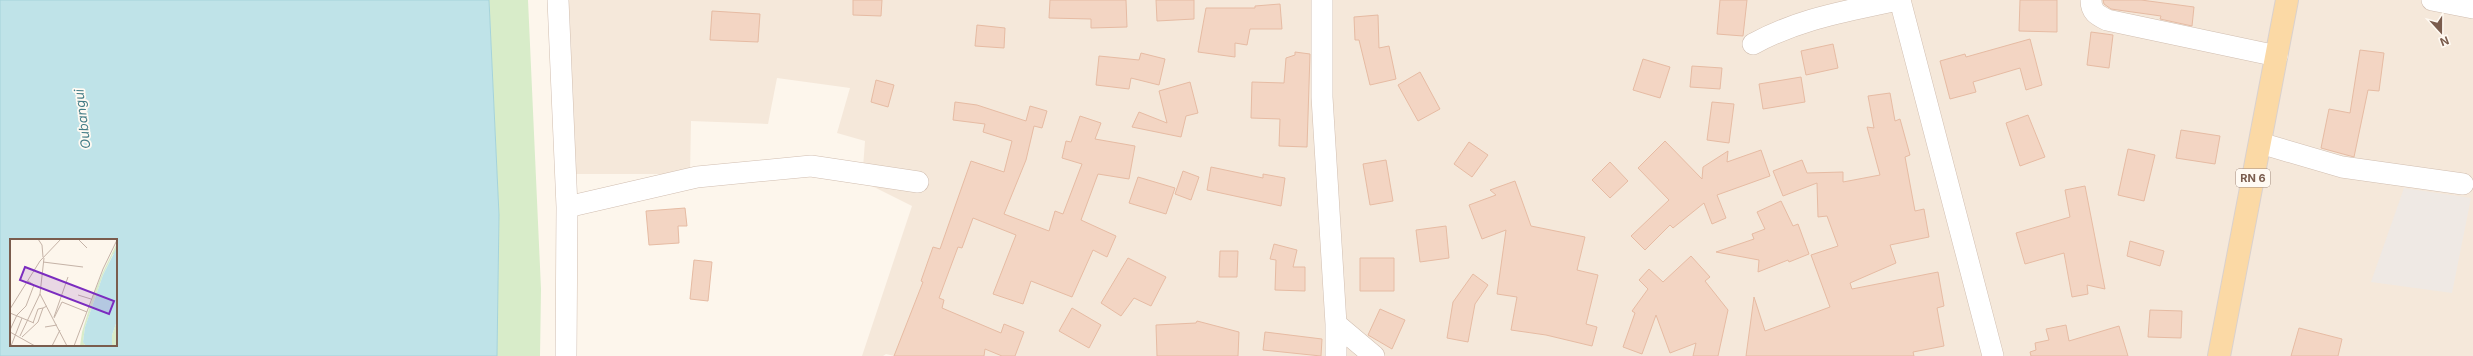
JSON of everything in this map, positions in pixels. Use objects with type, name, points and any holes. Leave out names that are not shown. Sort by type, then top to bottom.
[{"type":"main road","name":"RN 6","points":[[2219,356],[2287,0]]},
{"type":"street","points":[[558,0],[567,207],[566,356]]},
{"type":"street","points":[[1322,0],[1322,98],[1336,324],[1336,356]]},
{"type":"street","points":[[1753,44],[1779,29],[1806,20],[1896,0]]},
{"type":"street","points":[[1900,0],[1994,356]]},
{"type":"street","points":[[2091,0],[2091,7],[2096,15],[2107,20],[2277,56]]},
{"type":"street","points":[[2432,0],[2473,8]]},
{"type":"street","points":[[2260,143],[2342,167],[2463,184]]},
{"type":"street","points":[[567,207],[697,177],[811,166],[918,182]]},
{"type":"street","points":[[1336,324],[1374,356]]},
{"type":"shaded area","points":[[565,0],[2473,0],[2473,356],[894,356],[886,354],[883,356],[862,356],[912,206],[862,181],[865,141],[837,133],[850,88],[777,78],[768,124],[691,121],[690,174],[569,174]]},
{"type":"shaded area","points":[[2404,188],[2471,198],[2452,293],[2371,282]]},
{"type":"green space","points":[[489,0],[528,0],[541,289],[540,356],[497,356],[499,215]]},
{"type":"water","name":"Oubangui","points":[[0,0],[489,0],[499,215],[497,356],[0,356]]},
{"type":"building","points":[[853,0],[882,0],[881,16],[853,15]]},
{"type":"building","points":[[1050,0],[1126,0],[1127,27],[1091,28],[1091,19],[1049,18]]},
{"type":"building","points":[[1156,0],[1194,0],[1194,19],[1157,21]]},
{"type":"building","points":[[1720,0],[1747,0],[1743,36],[1717,34]]},
{"type":"building","points":[[2020,0],[2057,0],[2057,32],[2019,31]]},
{"type":"building","points":[[2103,0],[2141,0],[2194,7],[2192,26],[2160,19],[2161,16],[2111,9],[2104,4]]},
{"type":"building","points":[[1280,4],[1282,29],[1250,29],[1247,45],[1235,43],[1235,57],[1198,52],[1206,8],[1255,8],[1255,6]]},
{"type":"building","points":[[712,11],[760,14],[758,42],[710,40]]},
{"type":"building","points":[[1378,15],[1379,48],[1389,46],[1396,79],[1370,85],[1359,40],[1355,40],[1354,17]]},
{"type":"building","points":[[977,25],[1005,28],[1004,48],[975,46]]},
{"type":"building","points":[[2091,32],[2113,35],[2109,68],[2087,65]]},
{"type":"building","points":[[2030,39],[2042,85],[2026,90],[2020,68],[1973,82],[1976,92],[1950,99],[1940,61],[1965,54],[1966,57]]},
{"type":"building","points":[[1833,44],[1838,68],[1806,75],[1801,51]]},
{"type":"building","points":[[2360,50],[2384,53],[2379,91],[2368,90],[2354,157],[2321,148],[2329,109],[2350,113]]},
{"type":"building","points":[[1295,52],[1310,54],[1307,147],[1279,146],[1280,119],[1251,118],[1252,82],[1284,83],[1286,58],[1295,55]]},
{"type":"building","points":[[1141,53],[1165,59],[1159,85],[1131,78],[1129,89],[1096,85],[1099,56],[1139,60]]},
{"type":"building","points":[[1643,59],[1670,67],[1660,98],[1633,90]]},
{"type":"building","points":[[1692,66],[1722,68],[1720,89],[1690,87]]},
{"type":"building","points":[[1420,72],[1440,109],[1418,121],[1398,85]]},
{"type":"building","points":[[1801,77],[1805,102],[1763,109],[1759,84]]},
{"type":"building","points":[[876,80],[894,85],[888,107],[871,102]]},
{"type":"building","points":[[1190,82],[1198,113],[1186,116],[1181,137],[1132,127],[1139,112],[1167,123],[1159,91]]},
{"type":"building","points":[[1890,93],[1895,121],[1900,119],[1910,155],[1905,157],[1915,211],[1924,209],[1929,237],[1890,245],[1896,263],[1850,283],[1852,289],[1938,272],[1944,306],[1937,308],[1944,346],[1913,352],[1914,356],[1746,356],[1754,297],[1765,331],[1830,307],[1811,255],[1838,246],[1827,216],[1818,217],[1817,183],[1783,196],[1773,171],[1802,160],[1807,173],[1843,172],[1843,182],[1880,175],[1867,127],[1874,128],[1868,96]]},
{"type":"building","points":[[955,102],[977,105],[1026,121],[1030,106],[1047,111],[1042,128],[1034,126],[1026,160],[1004,214],[1049,231],[1055,211],[1063,214],[1082,164],[1062,158],[1066,141],[1071,142],[1080,116],[1101,123],[1095,139],[1135,146],[1129,179],[1098,174],[1081,220],[1116,236],[1107,257],[1093,250],[1072,297],[1031,281],[1023,304],[993,294],[1016,235],[973,218],[962,248],[958,247],[939,298],[944,300],[942,308],[1001,333],[1004,324],[1024,332],[1015,356],[1002,356],[985,349],[984,356],[894,356],[923,282],[921,281],[933,247],[940,249],[971,161],[1004,172],[1012,141],[983,132],[985,124],[953,120]]},
{"type":"building","points":[[1712,102],[1734,104],[1729,143],[1707,140]]},
{"type":"building","points":[[2028,115],[2045,157],[2020,166],[2006,123]]},
{"type":"building","points":[[2181,130],[2220,136],[2215,164],[2176,158]]},
{"type":"building","points":[[1665,141],[1702,179],[1703,167],[1728,151],[1727,162],[1761,150],[1770,176],[1717,195],[1726,218],[1712,224],[1704,203],[1673,228],[1670,225],[1645,250],[1631,236],[1669,200],[1638,168]]},
{"type":"building","points":[[1469,142],[1488,155],[1472,177],[1454,164]]},
{"type":"building","points":[[2128,149],[2155,155],[2144,201],[2118,195]]},
{"type":"building","points":[[1386,160],[1393,201],[1370,205],[1363,164]]},
{"type":"building","points":[[1610,162],[1628,181],[1610,198],[1592,180]]},
{"type":"building","points":[[1211,167],[1263,178],[1263,174],[1285,178],[1281,206],[1207,190]]},
{"type":"building","points":[[1183,171],[1199,177],[1191,200],[1175,194]]},
{"type":"building","points":[[1138,177],[1175,188],[1166,214],[1129,203]]},
{"type":"building","points":[[1515,181],[1531,226],[1585,237],[1577,270],[1598,275],[1586,324],[1597,327],[1592,346],[1546,335],[1511,330],[1517,297],[1497,294],[1506,230],[1482,239],[1469,205],[1496,195],[1490,190]]},
{"type":"building","points":[[2085,186],[2105,289],[2087,285],[2088,294],[2072,297],[2064,253],[2025,264],[2016,233],[2070,217],[2065,190]]},
{"type":"building","points":[[1781,201],[1793,226],[1798,224],[1809,254],[1789,262],[1788,260],[1758,272],[1759,260],[1716,252],[1754,239],[1752,234],[1765,229],[1757,212]]},
{"type":"building","points":[[685,208],[687,226],[678,226],[679,243],[649,245],[646,211]]},
{"type":"building","points":[[1446,226],[1449,258],[1420,262],[1416,230]]},
{"type":"building","points":[[2130,241],[2164,251],[2160,266],[2127,256]]},
{"type":"building","points":[[1274,244],[1297,250],[1293,267],[1305,267],[1305,291],[1275,290],[1276,260],[1270,259]]},
{"type":"building","points":[[1220,251],[1238,251],[1237,277],[1219,277]]},
{"type":"building","points":[[1691,256],[1710,277],[1705,281],[1728,310],[1718,356],[1693,356],[1696,343],[1670,353],[1656,315],[1642,354],[1623,347],[1635,313],[1632,311],[1648,289],[1639,280],[1649,269],[1663,282]]},
{"type":"building","points":[[1128,258],[1166,277],[1151,306],[1134,298],[1121,316],[1101,303]]},
{"type":"building","points":[[1360,258],[1394,258],[1394,291],[1360,291]]},
{"type":"building","points":[[694,260],[712,262],[708,301],[690,299]]},
{"type":"building","points":[[1473,274],[1488,285],[1475,304],[1468,342],[1447,338],[1453,302]]},
{"type":"building","points":[[1072,308],[1101,325],[1089,348],[1059,331]]},
{"type":"building","points":[[1380,309],[1405,320],[1392,349],[1368,335]]},
{"type":"building","points":[[2150,310],[2182,311],[2181,338],[2148,337]]},
{"type":"building","points":[[1197,321],[1239,332],[1238,356],[1157,356],[1156,325],[1196,323]]},
{"type":"building","points":[[2066,325],[2069,341],[2119,326],[2128,356],[2031,356],[2030,352],[2036,350],[2035,343],[2049,340],[2046,329]]},
{"type":"building","points":[[2299,328],[2342,339],[2338,356],[2291,356]]},
{"type":"building","points":[[1265,332],[1322,339],[1321,356],[1263,350]]}]
